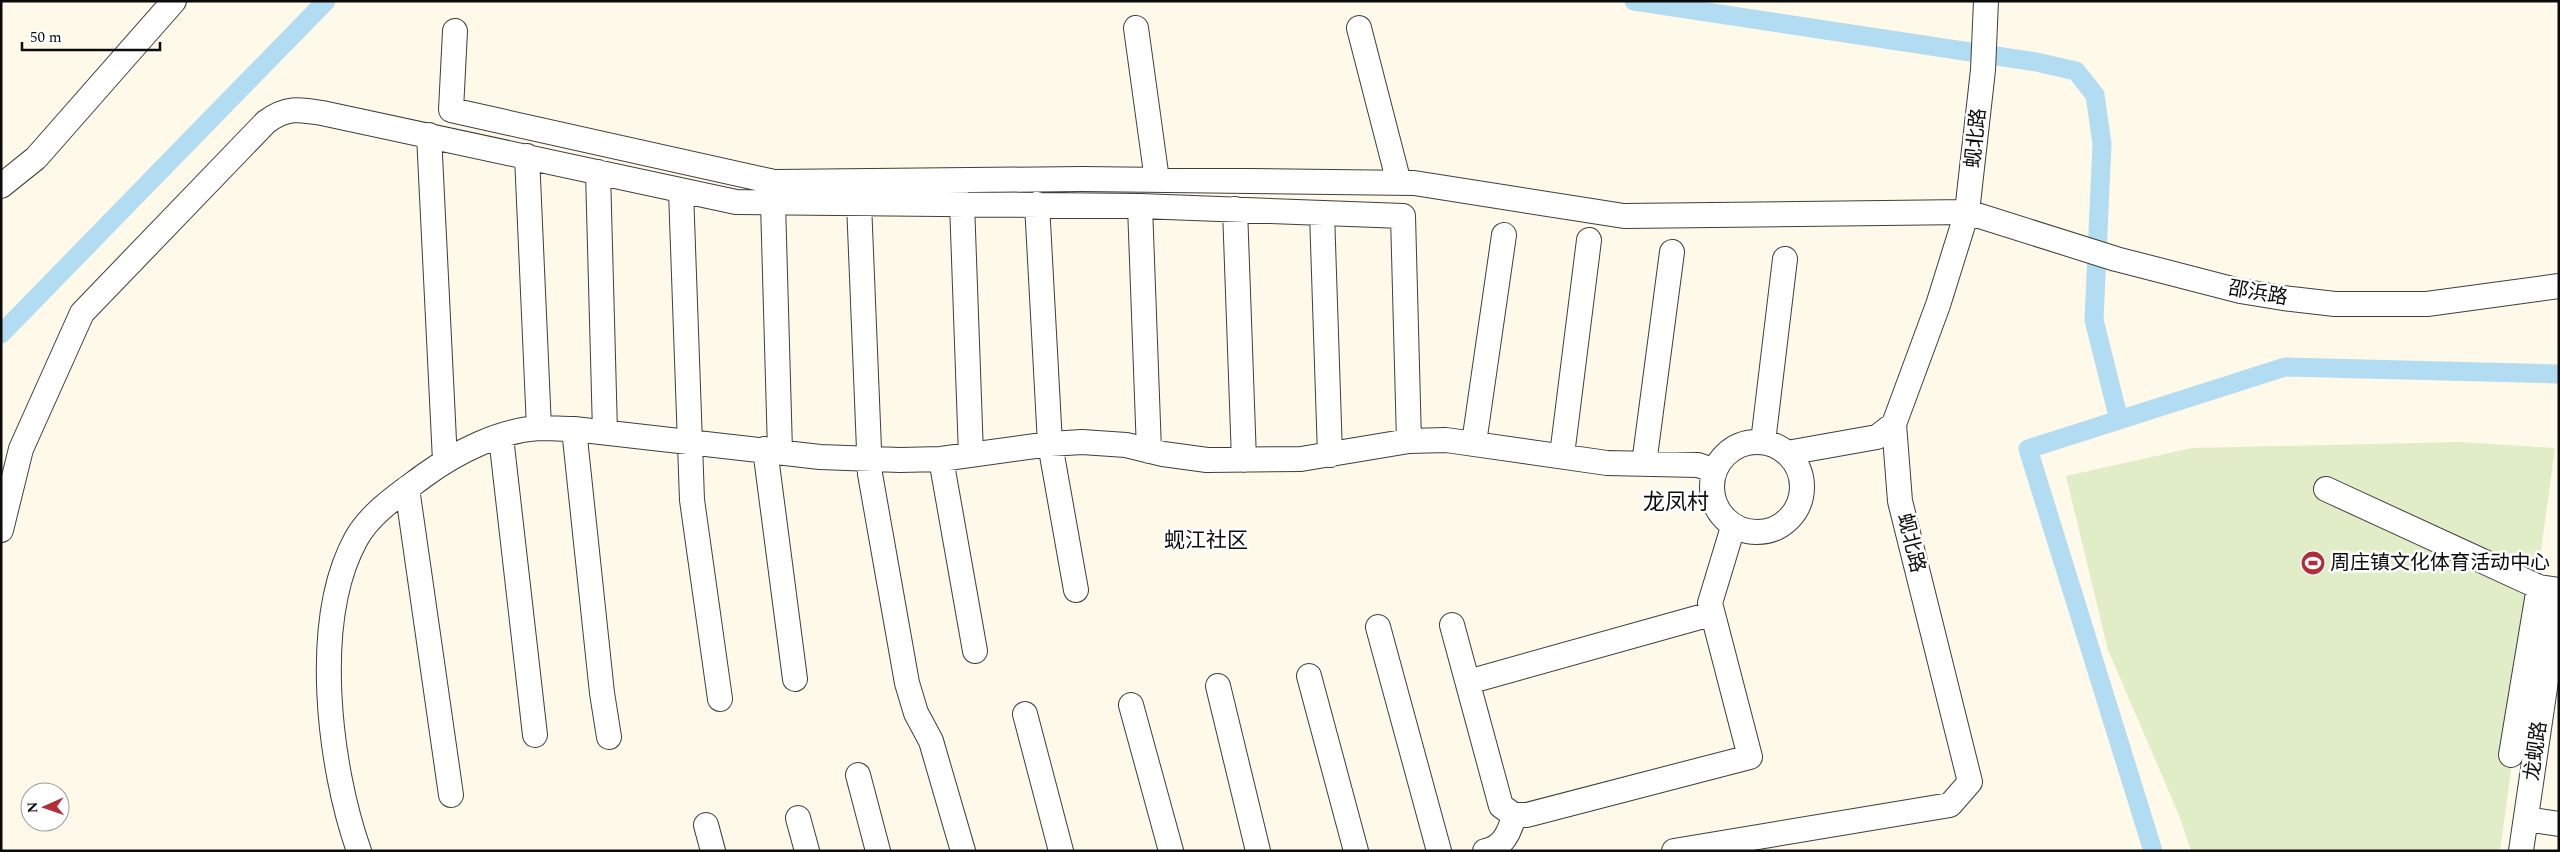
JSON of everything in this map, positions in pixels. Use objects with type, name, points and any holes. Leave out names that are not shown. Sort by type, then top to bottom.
[{"type":"street","points":[[1,186],[36,158],[174,1]]},
{"type":"street","name":"蚬北路","points":[[1674,851],[1739,845],[1950,805],[1970,782],[1900,501],[1894,424],[1938,305],[1967,212],[1982,70],[1986,1]]},
{"type":"street","points":[[1136,28],[1156,180]]},
{"type":"street","points":[[1359,28],[1400,183]]},
{"type":"street","name":"邵浜路","points":[[455,31],[451,110],[774,182],[1156,180],[1400,183],[1624,216],[1967,212],[2116,259],[2240,292],[2335,304],[2426,304],[2559,286]]},
{"type":"street","points":[[1,530],[20,449],[82,313],[266,122],[280,112],[303,110],[429,135],[730,201],[1140,206],[1403,216],[1409,441]]},
{"type":"street","points":[[429,135],[445,461]]},
{"type":"street","points":[[527,156],[539,428]]},
{"type":"street","points":[[598,172],[606,432]]},
{"type":"street","points":[[681,191],[692,500],[720,699]]},
{"type":"street","points":[[772,203],[772,450],[795,679]]},
{"type":"street","points":[[859,203],[869,458],[907,683],[916,713],[932,741],[963,851]]},
{"type":"street","points":[[962,203],[971,455]]},
{"type":"street","points":[[1037,204],[1050,444],[1076,590]]},
{"type":"street","points":[[1140,206],[1149,451]]},
{"type":"street","points":[[1234,209],[1244,460]]},
{"type":"street","points":[[1322,213],[1330,455]]},
{"type":"street","points":[[1474,443],[1504,235]]},
{"type":"street","points":[[1562,455],[1589,240]]},
{"type":"street","points":[[1644,464],[1672,252]]},
{"type":"street","points":[[1762,442],[1785,259]]},
{"type":"street","points":[[1787,453],[1876,437],[1894,424]]},
{"type":"street","points":[[359,851],[346,814],[332,713],[331,631],[346,564],[357,538],[380,509],[445,461],[501,437],[539,428],[574,429],[690,440],[820,457],[941,459],[1050,444],[1104,442],[1207,460],[1301,459],[1409,441],[1446,440],[1607,462],[1698,465],[1715,471]]},
{"type":"street","points":[[574,429],[602,693],[609,738]]},
{"type":"street","points":[[501,437],[535,735]]},
{"type":"street","points":[[1752,441],[1771,443],[1787,453],[1798,469],[1802,488],[1798,506],[1787,521],[1770,531],[1751,533],[1733,527],[1719,514],[1712,496],[1712,477],[1720,460],[1734,447],[1752,441]]},
{"type":"street","points":[[941,459],[975,651]]},
{"type":"street","points":[[407,488],[451,795]]},
{"type":"street","points":[[2326,489],[2552,590],[2511,755]]},
{"type":"street","points":[[1452,624],[1501,806],[1514,816],[1527,815],[1750,757],[1711,614],[1710,603],[1733,527]]},
{"type":"street","name":"龙蚬路","points":[[2521,851],[2552,590]]},
{"type":"street","points":[[1468,682],[1711,614]]},
{"type":"street","points":[[1378,627],[1439,851]]},
{"type":"street","points":[[1309,676],[1356,851]]},
{"type":"street","points":[[1218,686],[1258,851]]},
{"type":"street","points":[[1132,705],[1171,851]]},
{"type":"street","points":[[1025,714],[1061,851]]},
{"type":"street","points":[[858,774],[878,851]]},
{"type":"street","points":[[1485,851],[1502,843],[1511,830],[1514,816]]},
{"type":"street","points":[[798,818],[807,851]]},
{"type":"street","points":[[2526,819],[2559,824]]},
{"type":"street","points":[[706,825],[713,851]]},
{"type":"green space","name":"周庄镇文化体育活动中心","points":[[2461,442],[2555,448],[2500,851],[2191,851],[2179,815],[2108,650],[2066,476],[2192,448]]},
{"type":"waterway","points":[[1,334],[326,1]]},
{"type":"waterway","points":[[1634,1],[2036,62],[2076,71],[2095,95],[2102,144],[2094,320],[2119,420]]},
{"type":"waterway","points":[[2153,851],[2028,449],[2285,367],[2559,374]]},
{"type":"place","name":"周庄镇文化体育活动中心","points":[[2313,563]]},
{"type":"district","name":"龙凤村","points":[[1676,502]]},
{"type":"district","name":"蚬江社区","points":[[1206,541]]}]
